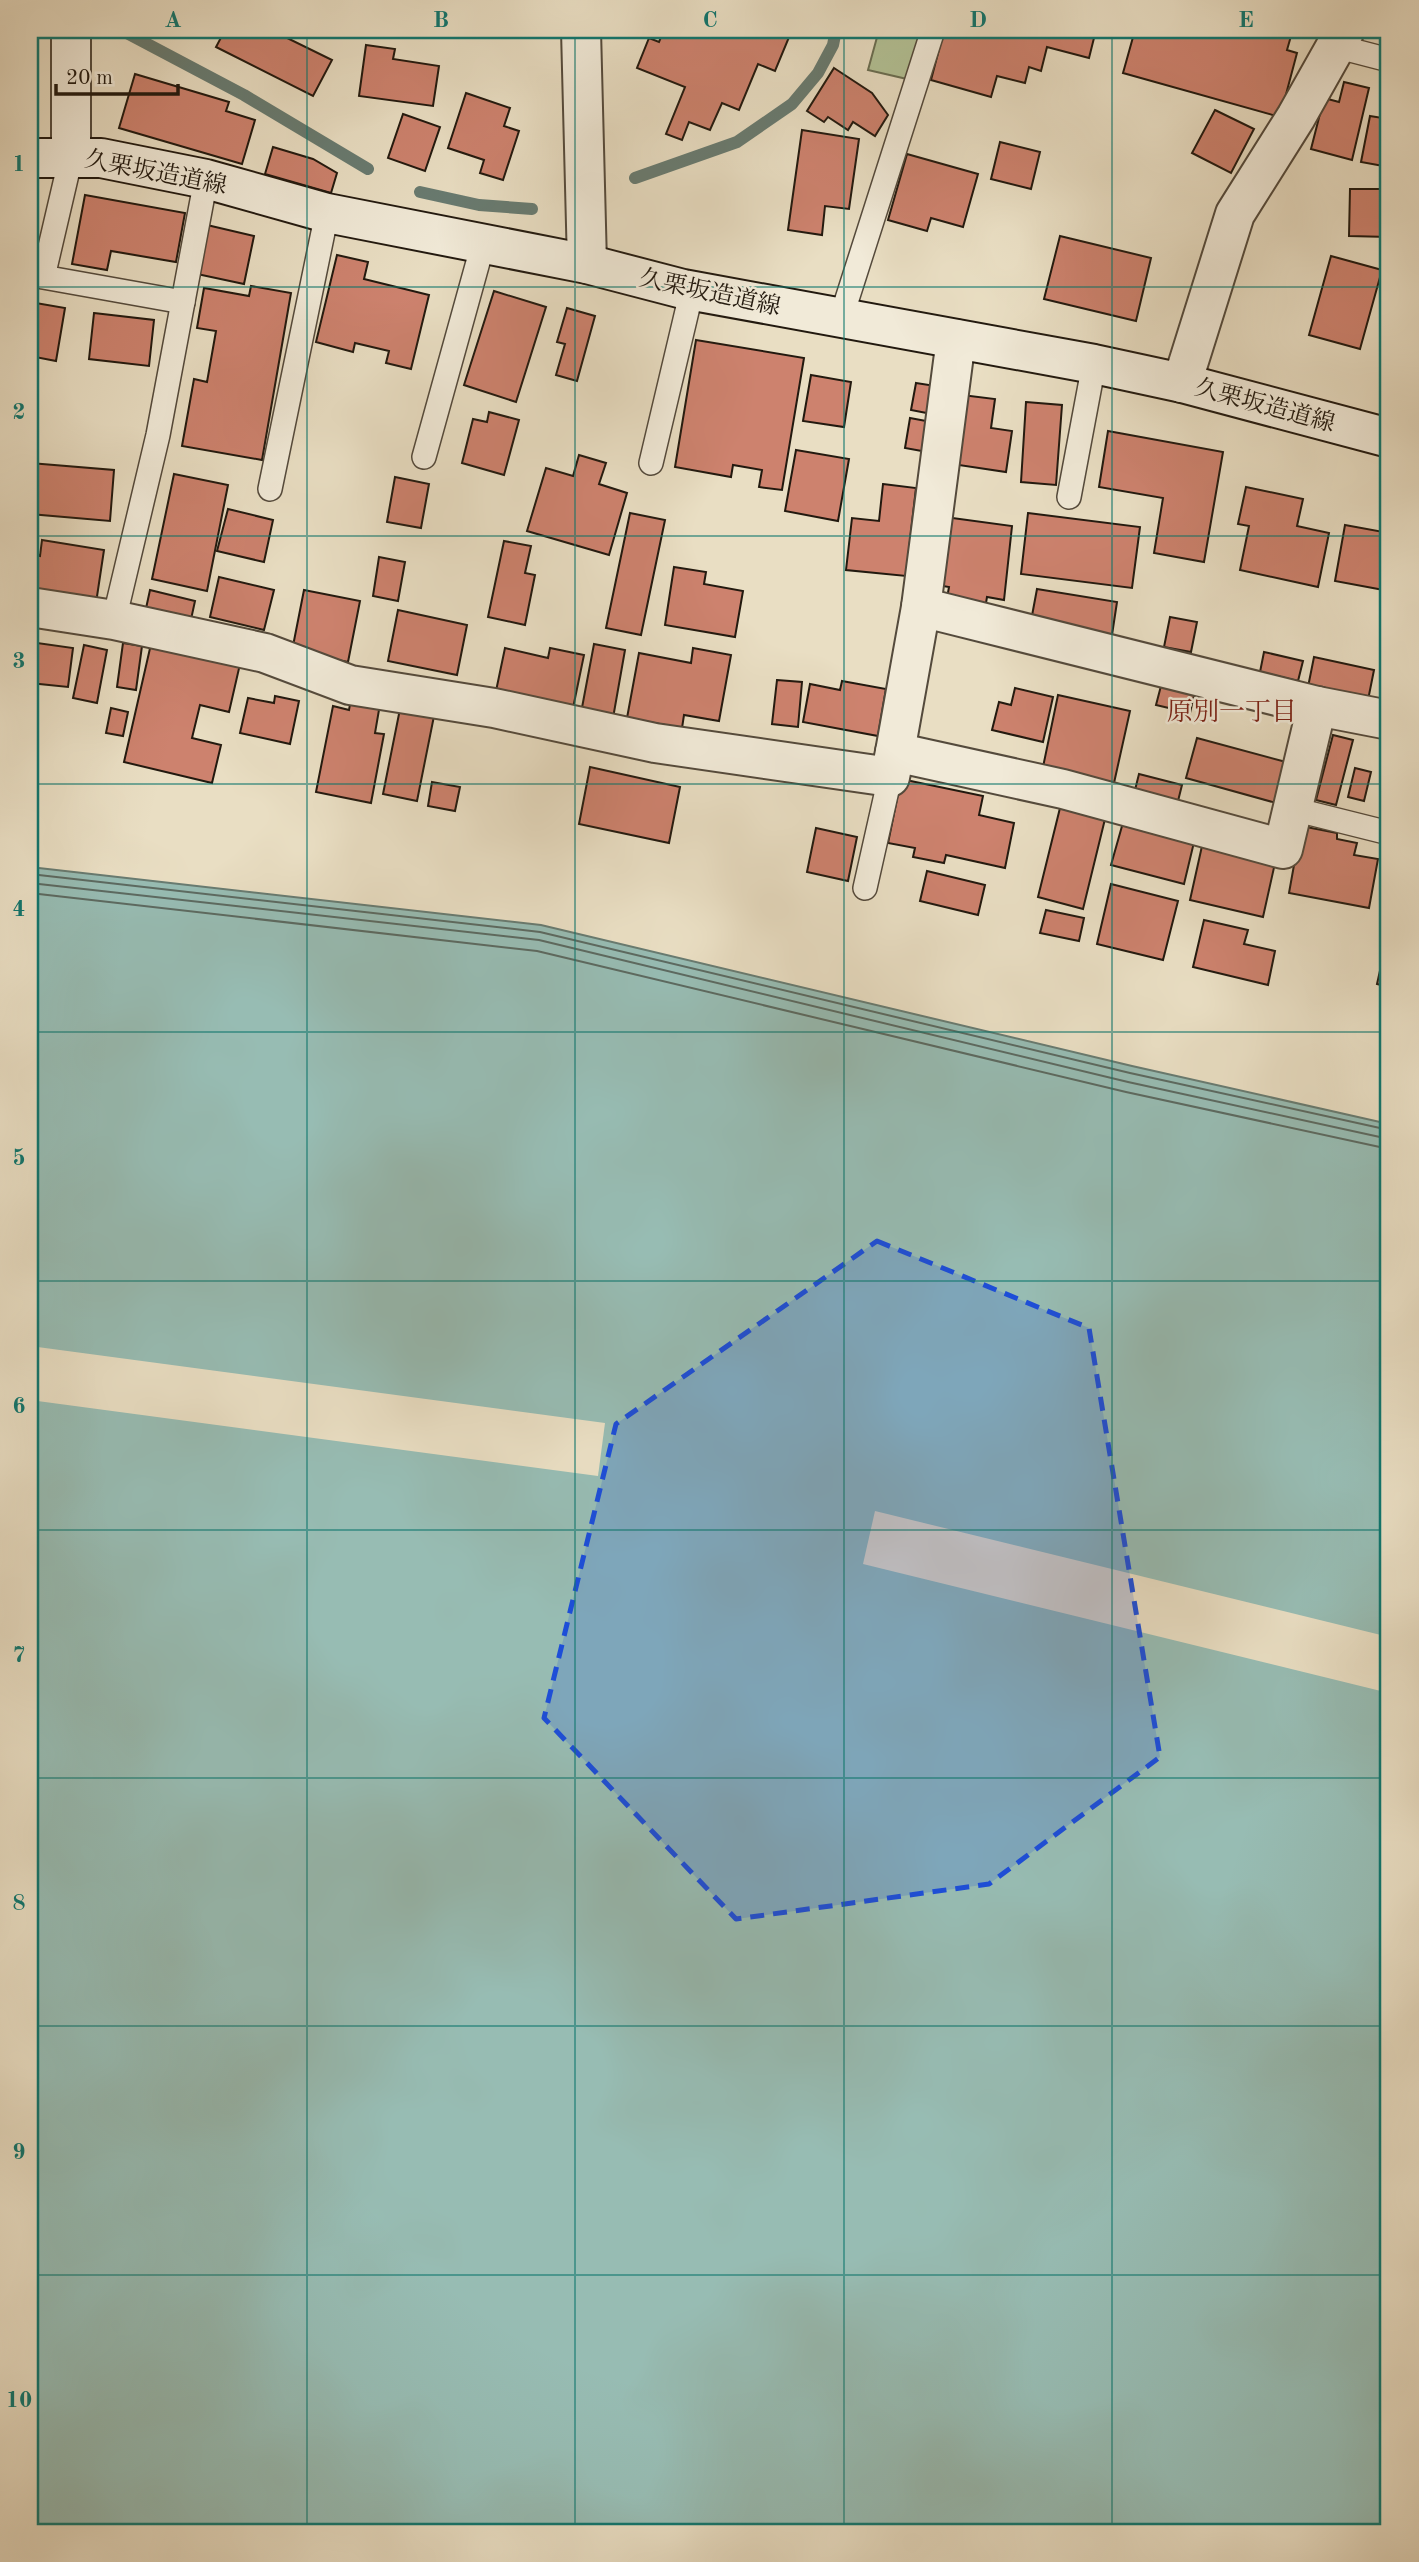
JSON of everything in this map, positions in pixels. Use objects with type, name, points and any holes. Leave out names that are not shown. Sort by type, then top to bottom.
[{"type":"street","points":[[71,30],[71,157]]},
{"type":"street","points":[[581,30],[587,264]]},
{"type":"street","points":[[1182,383],[1235,214],[1296,117],[1340,38]]},
{"type":"street","name":"久栗坂造道線","points":[[30,158],[101,158],[206,178],[327,213],[587,264],[692,290],[1094,364],[1182,383],[1389,438]]},
{"type":"street","points":[[892,764],[921,607],[956,339]]},
{"type":"street","points":[[30,607],[114,620],[265,653],[350,685],[494,708],[655,743],[892,764],[1063,789],[1283,849],[1317,706]]},
{"type":"street","points":[[921,607],[1317,706],[1389,720]]},
{"type":"lane","points":[[841,318],[933,30]]},
{"type":"lane","points":[[1340,38],[1389,60]]},
{"type":"lane","points":[[71,157],[43,277],[183,302]]},
{"type":"lane","points":[[114,620],[158,435],[206,178]]},
{"type":"lane","points":[[270,489],[327,213]]},
{"type":"lane","points":[[424,457],[483,244]]},
{"type":"lane","points":[[650,463],[692,290]]},
{"type":"lane","points":[[1069,497],[1094,364]]},
{"type":"lane","points":[[865,888],[892,764]]},
{"type":"lane","points":[[1293,809],[1389,833]]},
{"type":"highlighted area","points":[[877,1241],[1089,1328],[1160,1757],[989,1884],[736,1919],[544,1718],[616,1424]]},
{"type":"green space","points":[[879,30],[922,30],[907,79],[868,70]]},
{"type":"water","points":[[30,867],[541,925],[1132,1066],[1389,1124],[1389,2532],[30,2532]]},
{"type":"pier","points":[[30,1346],[605,1423],[598,1476],[30,1400]]},
{"type":"pier","points":[[875,1511],[1389,1637],[1389,1693],[863,1564]]},
{"type":"building","points":[[225,30],[271,30],[332,60],[313,96],[216,47]]},
{"type":"building","points":[[664,30],[792,30],[775,71],[758,64],[739,110],[722,103],[710,130],[689,122],[682,140],[666,134],[685,87],[637,68],[649,38],[659,42]]},
{"type":"building","points":[[944,30],[1096,30],[1089,58],[1047,47],[1041,71],[1029,67],[1025,83],[997,76],[991,97],[931,80]]},
{"type":"building","points":[[1135,30],[1213,30],[1235,36],[1236,30],[1269,30],[1291,36],[1287,50],[1297,53],[1280,117],[1123,73]]},
{"type":"building","points":[[1389,30],[1389,37],[1372,32]]},
{"type":"building","points":[[366,45],[395,49],[393,59],[439,66],[433,106],[359,96]]},
{"type":"building","points":[[834,68],[872,93],[888,115],[875,136],[853,122],[848,130],[828,117],[824,122],[807,111]]},
{"type":"building","points":[[135,74],[229,102],[226,111],[255,120],[242,164],[119,128]]},
{"type":"building","points":[[1344,82],[1369,88],[1352,160],[1311,149],[1324,98],[1339,102]]},
{"type":"building","points":[[466,93],[510,108],[504,126],[519,131],[503,180],[480,173],[484,160],[448,148]]},
{"type":"building","points":[[1215,110],[1254,129],[1231,173],[1192,153]]},
{"type":"building","points":[[403,114],[440,127],[425,171],[388,158]]},
{"type":"building","points":[[1370,116],[1389,119],[1389,167],[1361,162]]},
{"type":"building","points":[[802,130],[859,139],[849,209],[825,206],[822,235],[788,230]]},
{"type":"building","points":[[1000,142],[1040,152],[1031,189],[991,179]]},
{"type":"building","points":[[273,147],[313,159],[337,173],[331,193],[265,174]]},
{"type":"building","points":[[907,154],[978,174],[963,227],[931,218],[927,231],[888,220]]},
{"type":"building","points":[[1350,189],[1389,189],[1389,237],[1349,236]]},
{"type":"building","points":[[85,195],[185,213],[176,262],[111,251],[107,270],[72,264]]},
{"type":"building","points":[[207,225],[254,236],[244,284],[197,274]]},
{"type":"building","points":[[1060,236],[1151,258],[1136,321],[1044,299]]},
{"type":"building","points":[[337,255],[368,262],[364,279],[429,295],[411,369],[386,363],[389,351],[355,343],[353,352],[316,342]]},
{"type":"building","points":[[1331,256],[1382,270],[1360,349],[1309,335]]},
{"type":"building","points":[[251,286],[291,293],[262,460],[182,446],[194,379],[207,382],[216,331],[197,328],[204,288],[249,296]]},
{"type":"building","points":[[494,291],[546,307],[516,402],[464,385]]},
{"type":"building","points":[[30,302],[65,308],[56,361],[30,356]]},
{"type":"building","points":[[567,308],[595,316],[577,381],[556,375],[565,344],[557,342]]},
{"type":"building","points":[[94,313],[154,320],[149,366],[89,359]]},
{"type":"building","points":[[696,340],[804,358],[782,490],[759,487],[762,470],[733,465],[731,477],[675,467]]},
{"type":"building","points":[[811,375],[851,382],[844,427],[803,421]]},
{"type":"building","points":[[916,383],[942,387],[937,415],[911,410]]},
{"type":"building","points":[[962,395],[995,399],[991,428],[1012,431],[1006,472],[952,464]]},
{"type":"building","points":[[1026,402],[1062,405],[1056,485],[1021,482]]},
{"type":"building","points":[[489,412],[519,420],[504,475],[462,463],[473,419],[487,422]]},
{"type":"building","points":[[910,418],[937,423],[933,453],[905,448]]},
{"type":"building","points":[[1108,431],[1223,452],[1204,562],[1154,553],[1163,498],[1099,487]]},
{"type":"building","points":[[796,450],[849,459],[838,521],[785,511]]},
{"type":"building","points":[[579,455],[606,463],[599,484],[627,493],[609,555],[527,531],[546,468],[573,476]]},
{"type":"building","points":[[30,463],[114,470],[110,521],[30,514]]},
{"type":"building","points":[[174,474],[228,485],[207,591],[152,579]]},
{"type":"building","points":[[395,477],[429,484],[421,528],[387,522]]},
{"type":"building","points":[[883,484],[916,488],[906,576],[846,570],[852,518],[879,521]]},
{"type":"building","points":[[1246,487],[1303,499],[1297,526],[1329,533],[1318,587],[1240,570],[1249,526],[1238,524]]},
{"type":"building","points":[[228,509],[273,520],[264,562],[217,551]]},
{"type":"building","points":[[630,513],[665,520],[641,635],[606,628]]},
{"type":"building","points":[[1028,513],[1140,527],[1132,588],[1021,574]]},
{"type":"building","points":[[945,517],[1012,526],[1004,600],[987,597],[985,609],[946,604],[949,587],[937,585]]},
{"type":"building","points":[[1345,525],[1389,533],[1389,591],[1335,581]]},
{"type":"building","points":[[42,540],[104,550],[96,603],[30,593],[30,554],[40,556]]},
{"type":"building","points":[[504,541],[531,546],[525,573],[535,575],[525,625],[488,617]]},
{"type":"building","points":[[379,557],[405,562],[398,601],[373,596]]},
{"type":"building","points":[[674,567],[706,572],[704,584],[743,591],[735,637],[665,625]]},
{"type":"building","points":[[219,577],[274,590],[264,630],[210,617]]},
{"type":"building","points":[[1037,589],[1117,602],[1112,635],[1031,621]]},
{"type":"building","points":[[150,590],[195,601],[190,624],[145,613]]},
{"type":"building","points":[[304,590],[360,601],[348,662],[292,651]]},
{"type":"building","points":[[398,610],[467,625],[457,675],[388,661]]},
{"type":"building","points":[[1170,617],[1197,622],[1191,652],[1164,647]]},
{"type":"building","points":[[30,642],[73,648],[68,687],[30,683]]},
{"type":"building","points":[[123,643],[142,646],[136,690],[117,687]]},
{"type":"building","points":[[151,644],[240,664],[229,712],[200,705],[192,738],[221,745],[212,783],[124,762]]},
{"type":"building","points":[[594,644],[625,650],[613,718],[581,713]]},
{"type":"building","points":[[84,645],[107,650],[97,703],[73,698]]},
{"type":"building","points":[[505,648],[548,658],[550,648],[584,655],[573,708],[496,691]]},
{"type":"building","points":[[693,648],[731,655],[719,721],[684,715],[682,728],[627,718],[639,653],[691,663]]},
{"type":"building","points":[[1264,652],[1303,661],[1298,681],[1260,672]]},
{"type":"building","points":[[1314,657],[1374,670],[1368,700],[1308,687]]},
{"type":"building","points":[[1389,666],[1389,706],[1382,704]]},
{"type":"building","points":[[777,680],[802,682],[798,727],[772,724]]},
{"type":"building","points":[[842,681],[886,689],[878,736],[803,722],[810,684],[840,690]]},
{"type":"building","points":[[1162,682],[1195,691],[1190,713],[1156,705]]},
{"type":"building","points":[[1015,688],[1053,697],[1043,742],[992,730],[999,702],[1011,705]]},
{"type":"building","points":[[1058,695],[1130,711],[1114,783],[1043,767]]},
{"type":"building","points":[[275,696],[299,701],[290,744],[240,733],[248,698],[274,703]]},
{"type":"building","points":[[351,699],[380,704],[375,733],[384,734],[371,803],[316,792],[333,706],[349,710]]},
{"type":"building","points":[[401,704],[435,711],[417,801],[383,794]]},
{"type":"building","points":[[111,708],[128,712],[123,736],[106,733]]},
{"type":"building","points":[[1333,735],[1353,740],[1336,805],[1316,800]]},
{"type":"building","points":[[1197,738],[1286,762],[1276,803],[1186,778]]},
{"type":"building","points":[[590,767],[680,787],[669,843],[579,824]]},
{"type":"building","points":[[1355,768],[1371,772],[1364,801],[1348,797]]},
{"type":"building","points":[[1139,774],[1182,785],[1177,805],[1134,794]]},
{"type":"building","points":[[901,779],[983,796],[979,815],[1014,823],[1005,868],[946,855],[944,863],[913,857],[915,848],[888,843]]},
{"type":"building","points":[[432,782],[460,787],[455,811],[428,806]]},
{"type":"building","points":[[1060,808],[1105,819],[1083,909],[1038,897]]},
{"type":"building","points":[[1124,819],[1195,838],[1184,884],[1111,865]]},
{"type":"building","points":[[1301,826],[1337,833],[1337,839],[1357,843],[1354,855],[1378,859],[1369,908],[1289,893]]},
{"type":"building","points":[[816,828],[857,837],[848,881],[807,872]]},
{"type":"building","points":[[1202,846],[1275,863],[1263,917],[1190,900]]},
{"type":"building","points":[[927,871],[985,885],[978,915],[920,901]]},
{"type":"building","points":[[1111,884],[1178,901],[1163,960],[1097,944]]},
{"type":"building","points":[[1389,892],[1389,921],[1383,919]]},
{"type":"building","points":[[1046,910],[1084,918],[1079,941],[1040,933]]},
{"type":"building","points":[[1204,920],[1248,930],[1244,944],[1275,951],[1268,985],[1193,967]]},
{"type":"building","points":[[1389,936],[1389,987],[1377,984]]},
{"type":"waterway","points":[[121,30],[244,95],[368,169]]},
{"type":"waterway","points":[[635,178],[737,142],[792,104],[818,73],[833,45],[836,30]]},
{"type":"waterway","points":[[420,192],[479,205],[532,209]]},
{"type":"district","name":"原別一丁目","points":[[1232,711]]}]
